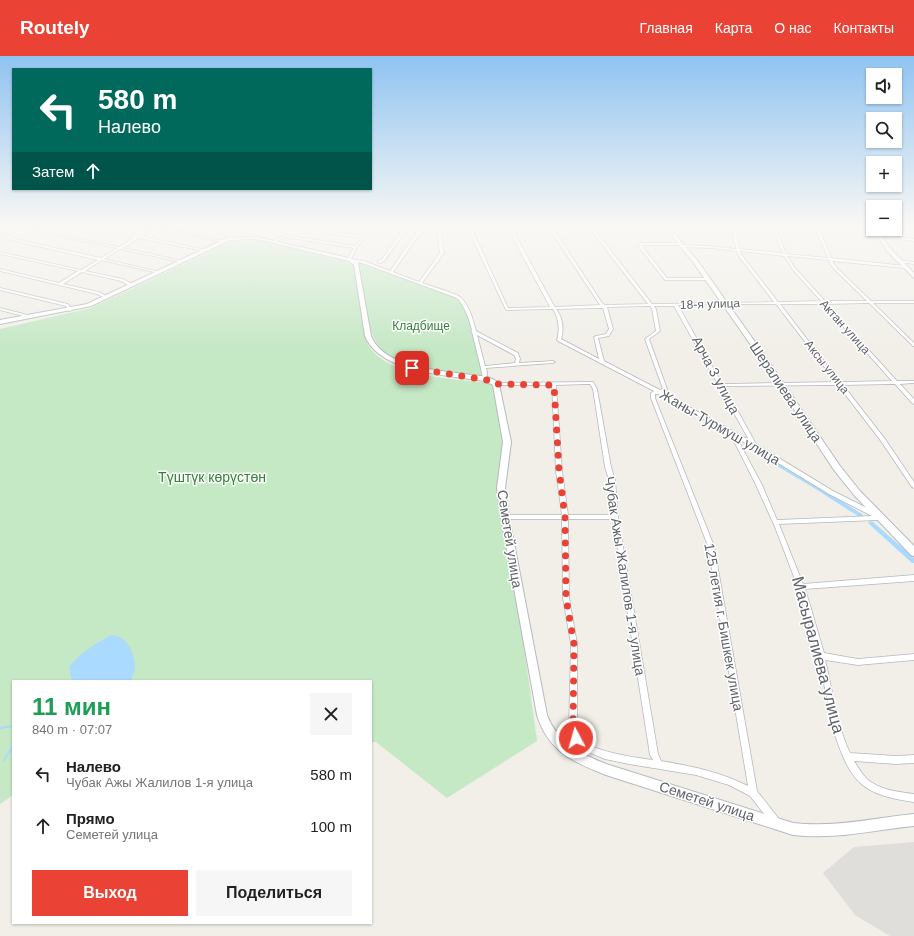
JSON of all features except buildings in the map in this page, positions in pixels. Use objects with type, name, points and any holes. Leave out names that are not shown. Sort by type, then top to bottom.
[{"type":"street","points":[[56,266],[122,280],[131,285]]},
{"type":"street","points":[[60,284],[90,266]]},
{"type":"street","points":[[132,266],[158,272]]},
{"type":"street","points":[[0,322],[70,310],[89,305],[170,266]]},
{"type":"street","points":[[356,266],[368,336],[371,343],[378,351],[406,366],[487,380],[496,384]]},
{"type":"street","points":[[374,266],[421,282],[458,297],[462,301],[473,331],[485,377]]},
{"type":"street","points":[[391,272],[395,266]]},
{"type":"street","points":[[421,282],[432,266]]},
{"type":"street","name":"18-я улица","points":[[487,266],[507,309],[725,303],[914,302]]},
{"type":"street","points":[[531,266],[554,308]]},
{"type":"street","points":[[576,266],[601,304],[605,307],[611,329],[608,335],[596,337],[602,361]]},
{"type":"street","points":[[621,266],[652,306]]},
{"type":"street","points":[[656,266],[666,279],[708,278]]},
{"type":"street","name":"Шералиева улица","points":[[698,266],[781,383],[837,468],[879,518],[914,552]]},
{"type":"street","name":"Аксы улица","points":[[748,266],[883,440],[914,486]]},
{"type":"street","name":"Актан улица","points":[[792,266],[914,402]]},
{"type":"street","points":[[834,266],[914,345]]},
{"type":"street","points":[[895,266],[905,267],[914,276]]},
{"type":"street","points":[[0,270],[98,293],[105,297]]},
{"type":"street","points":[[0,288],[67,305],[70,310]]},
{"type":"street","name":"Арча 3 улица","points":[[676,305],[754,445]]},
{"type":"street","name":"125 летия г. Бишкек улица","points":[[652,306],[657,320],[658,331],[647,339],[665,388],[660,392],[653,394],[653,398],[713,553],[754,793],[778,824]]},
{"type":"street","name":"Жаны-Турмуш улица","points":[[554,308],[557,310],[561,329],[559,340],[660,392],[732,434],[754,445],[849,503],[879,518]]},
{"type":"street","points":[[0,309],[32,317]]},
{"type":"street","points":[[473,331],[516,354],[518,358],[517,364]]},
{"type":"street","points":[[483,367],[553,362]]},
{"type":"street","points":[[721,385],[914,382]]},
{"type":"street","name":"Чубак Ажы Жалилов 1-я улица","points":[[496,384],[554,385],[591,383],[595,389],[608,467],[612,480],[615,517],[651,742],[654,755],[659,765]]},
{"type":"street","name":"Семетей улица","points":[[496,384],[507,442],[501,488],[505,517],[542,715],[547,729],[556,741],[571,753],[612,771],[793,829],[821,832],[887,822],[914,820]]},
{"type":"street","points":[[554,385],[559,470],[565,517],[565,581],[574,644],[573,728],[576,738],[583,746],[603,754],[644,764],[704,772],[736,784],[754,793]]},
{"type":"street","name":"Масыралиева улица","points":[[732,434],[776,522],[801,587],[822,656],[837,730],[848,757],[860,777],[867,784],[897,797],[914,798]]},
{"type":"street","points":[[505,517],[615,517]]},
{"type":"street","points":[[776,522],[879,518]]},
{"type":"street","points":[[801,587],[914,578]]},
{"type":"street","points":[[822,656],[858,662],[914,657]]},
{"type":"street","points":[[848,757],[896,760],[914,759]]},
{"type":"shaded area","points":[[914,842],[914,936],[890,936],[855,915],[823,873],[854,847]]},
{"type":"green space","name":"Түштүк көрүстөн","points":[[179,266],[353,266],[357,282],[361,319],[365,337],[372,351],[385,361],[401,369],[419,374],[491,383],[509,452],[501,499],[517,597],[537,741],[447,798],[376,742],[372,742],[372,680],[12,680],[12,796],[0,804],[0,329],[91,308]]},
{"type":"green space","name":"Кладбище","points":[[359,266],[372,266],[461,299],[467,305],[486,370],[485,377],[428,370],[413,366],[388,354],[374,339],[367,318]]},
{"type":"water","points":[[112,635],[117,636],[130,647],[135,664],[131,680],[72,680],[69,667],[73,662],[100,641]]},
{"type":"waterway","points":[[754,450],[860,515]]},
{"type":"waterway","points":[[871,523],[914,561]]},
{"type":"waterway","points":[[0,728],[12,726]]},
{"type":"waterway","points":[[4,760],[12,748]]},
{"type":"route","points":[[412,368],[491,380],[496,384],[554,385],[560,458],[559,470],[565,517],[566,598],[574,644],[573,728],[576,738]]}]
